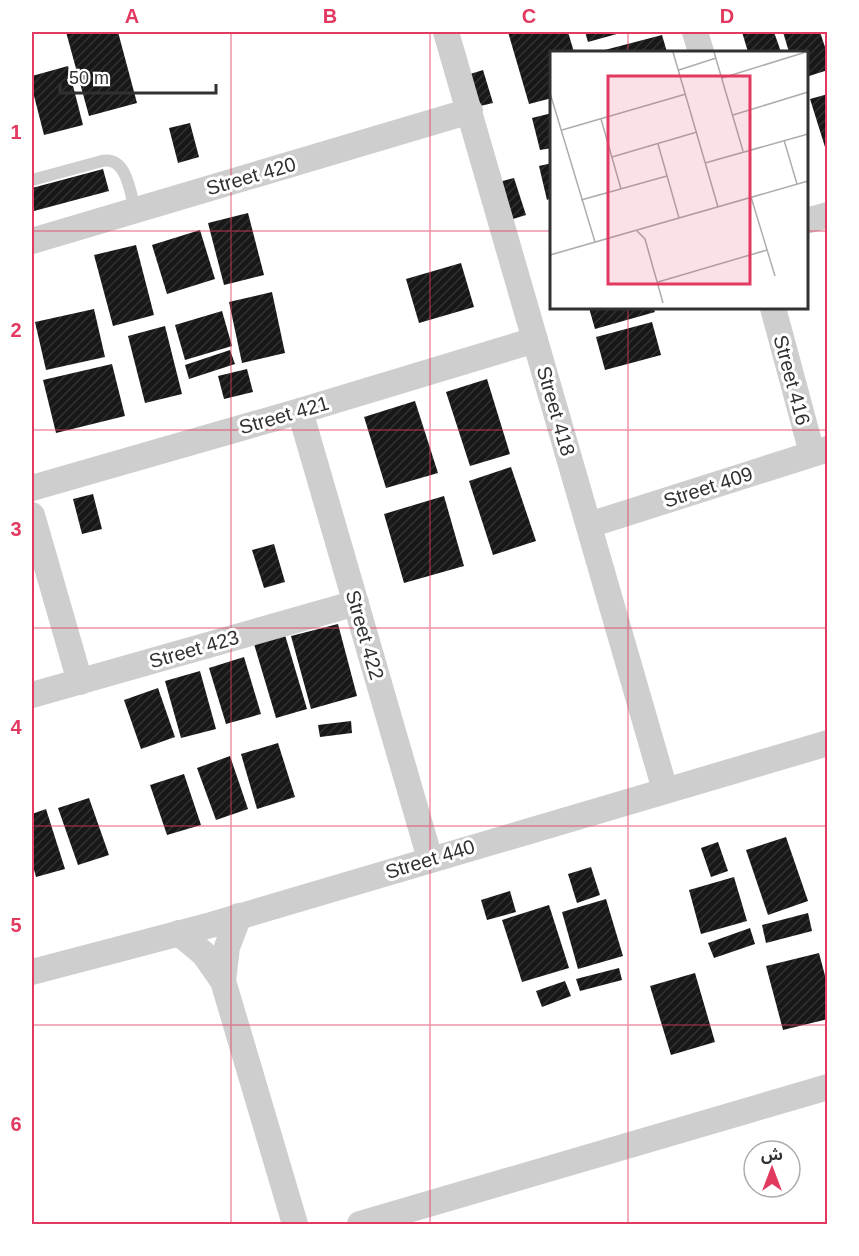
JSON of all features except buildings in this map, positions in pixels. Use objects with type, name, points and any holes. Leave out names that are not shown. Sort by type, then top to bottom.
[{"type":"street","name":"Street 418","points":[[446,32],[665,790]]},
{"type":"street","points":[[695,32],[701,51]]},
{"type":"street","name":"Street 420","points":[[32,241],[470,111]]},
{"type":"street","points":[[808,221],[828,214]]},
{"type":"street","name":"Street 416","points":[[773,309],[820,451]]},
{"type":"street","name":"Street 421","points":[[32,488],[535,340]]},
{"type":"street","name":"Street 422","points":[[300,411],[430,859]]},
{"type":"street","name":"Street 409","points":[[589,525],[820,451]]},
{"type":"street","points":[[32,515],[80,682]]},
{"type":"street","name":"Street 423","points":[[32,695],[356,603]]},
{"type":"street","name":"Street 440","points":[[32,972],[239,916],[828,743]]},
{"type":"street","points":[[223,981],[227,947],[239,916]]},
{"type":"street","points":[[178,933],[204,954],[223,981],[295,1224]]},
{"type":"street","points":[[360,1224],[828,1088]]},
{"type":"lane","points":[[32,180],[102,161],[113,161],[118,163],[124,172],[135,210]]}]
